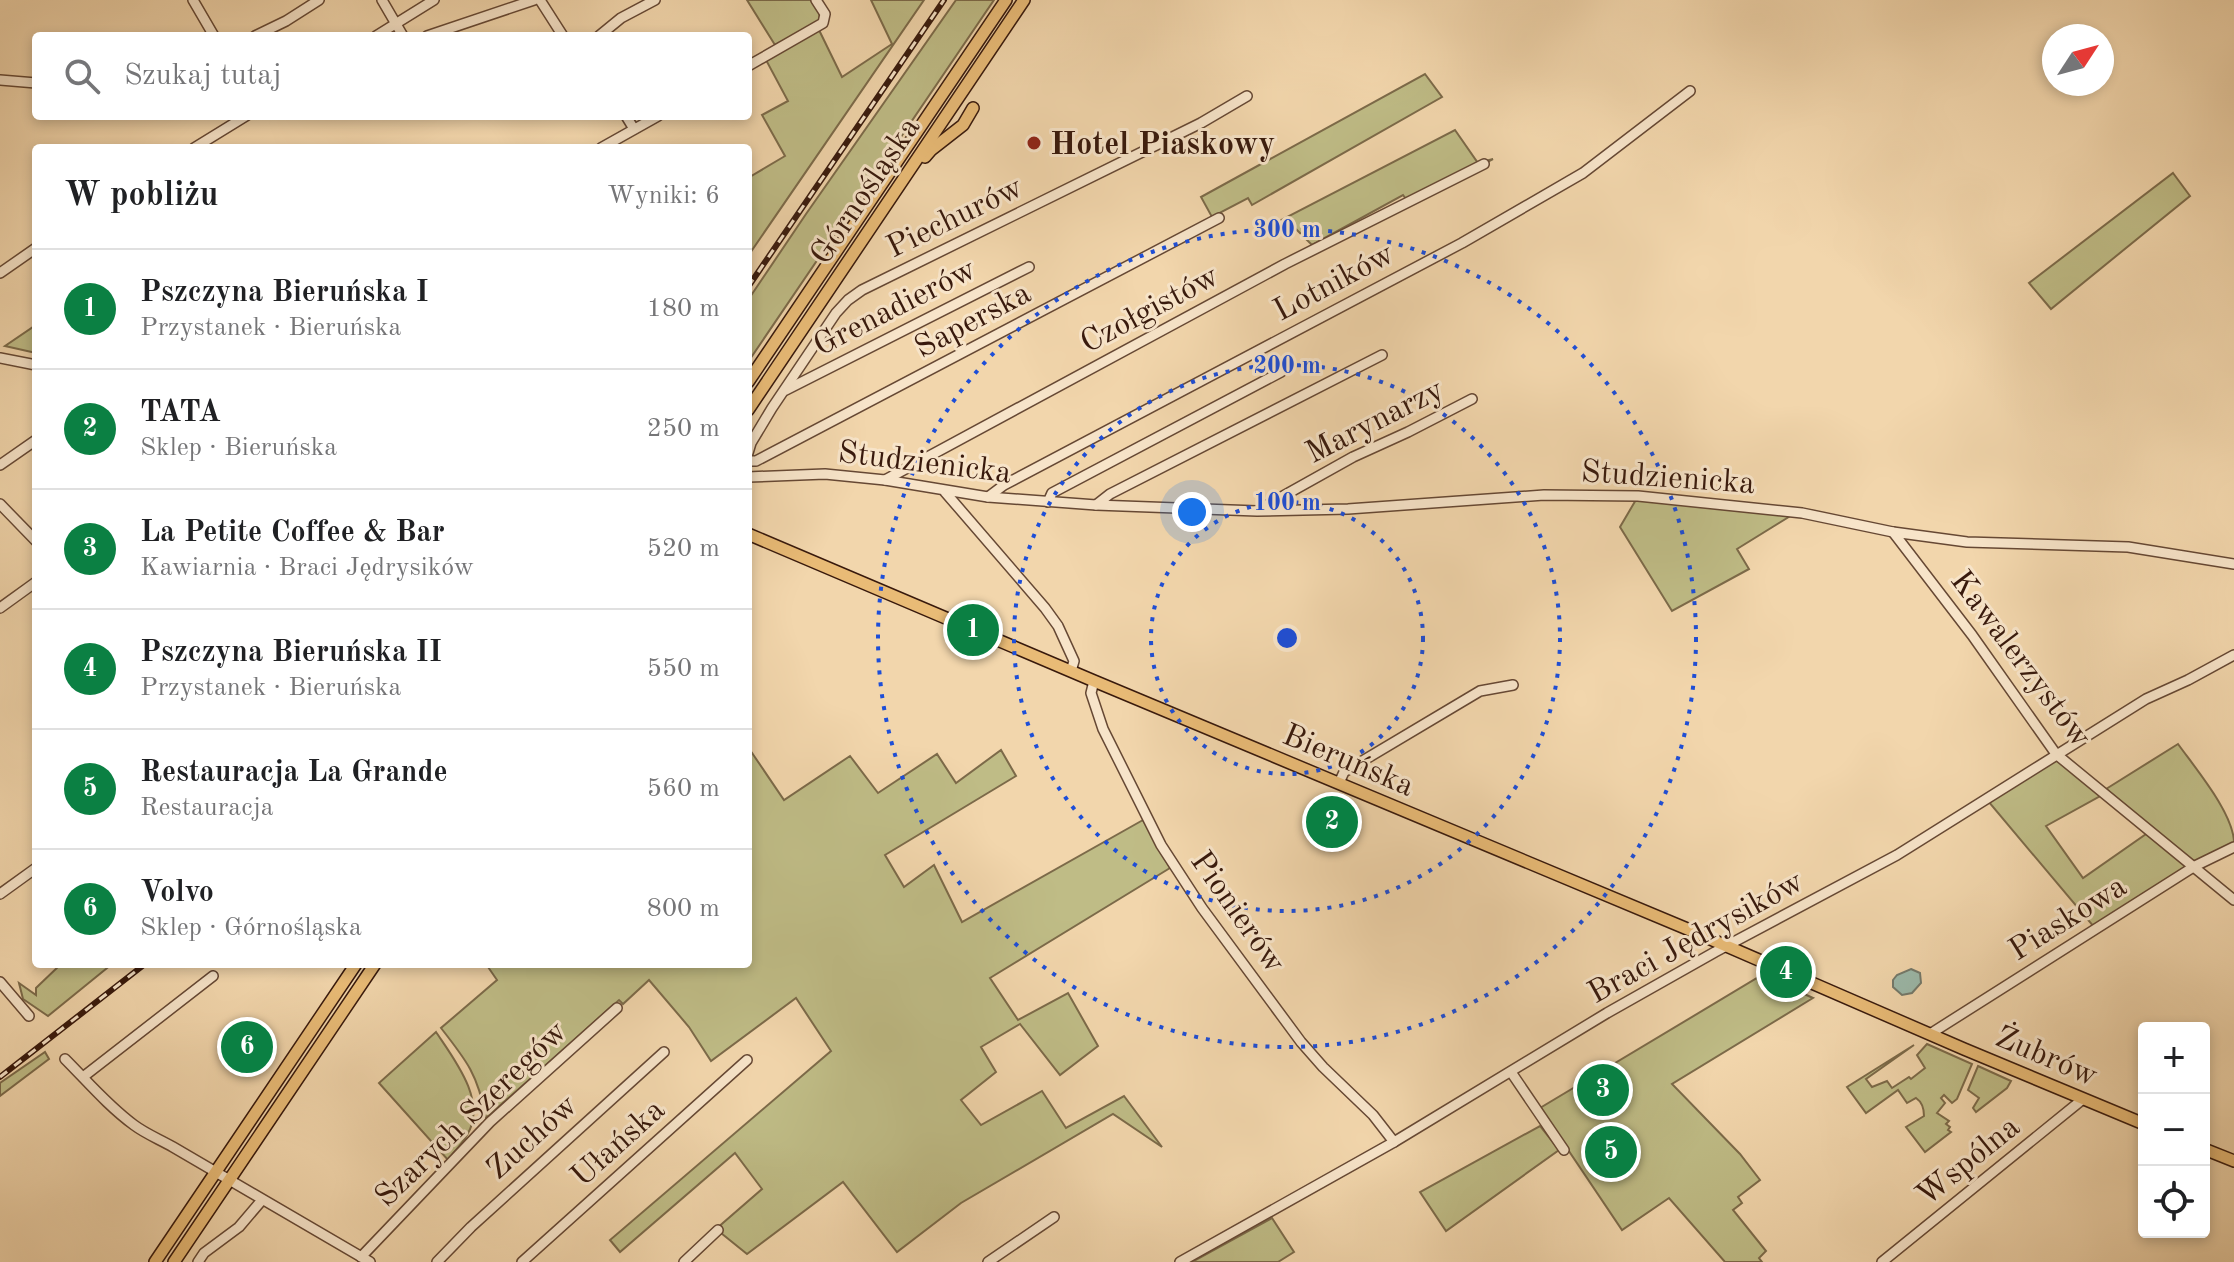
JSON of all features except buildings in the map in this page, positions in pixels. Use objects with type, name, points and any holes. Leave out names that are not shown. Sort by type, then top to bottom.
[{"type":"main road","name":"Górnośląska","points":[[752,376],[1006,0]]},
{"type":"main road","name":"Górnośląska","points":[[752,404],[1024,0]]},
{"type":"main road","points":[[907,173],[963,125],[973,108]]},
{"type":"main road","name":"Bieruńska","points":[[752,536],[1930,1034]]},
{"type":"main road","points":[[155,1262],[353,968]]},
{"type":"main road","points":[[174,1262],[372,968]]},
{"type":"main road","name":"Żubrów","points":[[1930,1034],[2138,1122]]},
{"type":"main road","points":[[2210,1151],[2234,1161]]},
{"type":"street","points":[[193,0],[212,32]]},
{"type":"street","points":[[263,32],[319,0]]},
{"type":"street","points":[[382,0],[401,32]]},
{"type":"street","points":[[382,32],[434,0]]},
{"type":"street","points":[[439,32],[534,0]]},
{"type":"street","points":[[540,0],[560,32]]},
{"type":"street","points":[[604,32],[621,18],[655,0]]},
{"type":"street","points":[[752,64],[823,23],[825,14],[816,0]]},
{"type":"street","points":[[0,80],[32,83]]},
{"type":"street","name":"Lotników","points":[[988,497],[1004,485],[1448,250],[1583,173],[1690,91]]},
{"type":"street","name":"Piechurów","points":[[752,441],[836,313],[862,290],[1201,123],[1247,96]]},
{"type":"street","points":[[200,144],[240,120]]},
{"type":"street","points":[[628,120],[634,129]]},
{"type":"street","points":[[608,144],[651,120]]},
{"type":"street","name":"Czołgistów","points":[[885,480],[1285,264],[1484,164]]},
{"type":"street","name":"Saperska","points":[[752,461],[1219,218]]},
{"type":"street","points":[[0,273],[32,251]]},
{"type":"street","name":"Grenadierów","points":[[783,391],[1029,267]]},
{"type":"street","points":[[1096,505],[1110,494],[1382,355]]},
{"type":"street","points":[[0,358],[32,364]]},
{"type":"street","name":"Lotników","points":[[1048,502],[1052,493],[1281,372]]},
{"type":"street","name":"Marynarzy","points":[[1257,511],[1353,457],[1472,399]]},
{"type":"street","points":[[0,465],[32,443]]},
{"type":"street","name":"Studzienicka","points":[[752,477],[825,474],[885,480],[988,497],[1257,511],[1348,509],[1544,495],[1638,496],[1802,513],[1893,532],[1967,542],[2128,547],[2234,564]]},
{"type":"street","points":[[945,492],[1058,626],[1074,661],[1071,671]]},
{"type":"street","points":[[0,504],[32,537]]},
{"type":"street","name":"Kawalerzystów","points":[[1893,532],[1972,635],[2056,754],[2234,900]]},
{"type":"street","points":[[0,608],[32,585]]},
{"type":"street","name":"Braci Jędrysików","points":[[1180,1262],[1394,1142],[1607,1013],[1897,855],[2146,699],[2234,655]]},
{"type":"street","name":"Pionierów","points":[[1094,681],[1091,693],[1117,759],[1161,845],[1301,1042],[1373,1115],[1394,1142]]},
{"type":"street","points":[[1339,783],[1344,772],[1480,691],[1513,685]]},
{"type":"street","name":"Piaskowa","points":[[1930,1034],[2195,866],[2234,847]]},
{"type":"street","points":[[0,894],[32,871]]},
{"type":"street","points":[[83,1077],[213,976]]},
{"type":"street","points":[[0,982],[29,1016]]},
{"type":"street","name":"Szarych Szeregów","points":[[365,1259],[490,1122],[617,1008]]},
{"type":"street","name":"Zuchów","points":[[437,1262],[541,1161],[664,1052]]},
{"type":"street","points":[[65,1059],[133,1125],[365,1259]]},
{"type":"street","name":"Ułańska","points":[[522,1262],[747,1060]]},
{"type":"street","points":[[1511,1072],[1564,1150]]},
{"type":"street","name":"Wspólna","points":[[1882,1262],[2083,1099]]},
{"type":"street","points":[[198,1262],[204,1253],[239,1227],[262,1200]]},
{"type":"street","points":[[988,1262],[1054,1217]]},
{"type":"street","points":[[684,1262],[718,1230]]},
{"type":"shaded area","points":[[747,0],[811,0],[820,17],[818,23],[775,45]]},
{"type":"shaded area","points":[[871,0],[924,0],[752,250],[752,176],[785,156],[762,115],[788,101],[766,60],[819,30],[842,77],[892,44]]},
{"type":"shaded area","points":[[956,0],[994,0],[752,356],[752,294]]},
{"type":"shaded area","points":[[1425,74],[1442,97],[1252,205],[1248,198],[1212,217],[1201,197]]},
{"type":"shaded area","points":[[1455,130],[1478,163],[1493,159],[1409,203],[1403,195],[1312,245],[1293,226],[1266,228]]},
{"type":"shaded area","points":[[2173,173],[2190,196],[2051,309],[2029,283]]},
{"type":"shaded area","points":[[32,328],[32,352],[5,346]]},
{"type":"shaded area","points":[[1637,498],[1792,515],[1737,549],[1749,569],[1672,611],[1620,527]]},
{"type":"shaded area","points":[[2178,744],[2221,806],[2234,843],[2195,863],[2106,789]]},
{"type":"shaded area","points":[[1001,750],[1016,776],[885,855],[904,887],[934,865],[962,922],[1143,820],[1170,868],[990,978],[1018,1020],[1068,993],[1098,1046],[1060,1075],[1020,1024],[981,1047],[996,1072],[961,1100],[981,1125],[1042,1091],[1066,1128],[1124,1096],[1162,1147],[1113,1114],[961,1203],[897,1252],[843,1182],[747,1254],[716,1229],[762,1189],[735,1153],[620,1252],[610,1240],[831,1051],[796,998],[711,1061],[689,1027],[649,980],[623,1004],[619,1000],[486,1118],[470,1069],[441,1028],[497,980],[489,968],[752,968],[752,753],[784,800],[850,756],[878,793],[937,754],[956,783]]},
{"type":"shaded area","points":[[2056,757],[2102,795],[2046,826],[2083,878],[2149,832],[2190,865],[2094,927],[1988,801]]},
{"type":"shaded area","points":[[57,968],[107,968],[48,1016],[23,999],[19,983],[36,995],[36,988]]},
{"type":"shaded area","points":[[1911,969],[1920,973],[1921,983],[1912,993],[1902,995],[1893,987],[1893,980]]},
{"type":"shaded area","points":[[1762,975],[1813,998],[1672,1084],[1740,1154],[1760,1180],[1738,1197],[1742,1203],[1733,1210],[1766,1251],[1759,1258],[1762,1262],[1725,1262],[1669,1198],[1622,1230],[1540,1108]]},
{"type":"shaded area","points":[[436,1032],[466,1081],[474,1109],[467,1135],[448,1160],[379,1083]]},
{"type":"shaded area","points":[[1927,1044],[1972,1064],[1957,1099],[1952,1103],[1944,1095],[1941,1098],[1945,1103],[1937,1113],[1949,1121],[1946,1124],[1951,1132],[1925,1152],[1906,1127],[1924,1116],[1916,1098],[1907,1103],[1898,1090],[1866,1113],[1847,1087],[1914,1045],[1866,1079],[1872,1087],[1887,1081],[1892,1088],[1909,1077],[1911,1079],[1925,1068],[1917,1055]]},
{"type":"shaded area","points":[[45,1052],[49,1059],[0,1096],[0,1083]]},
{"type":"shaded area","points":[[1978,1066],[2011,1081],[2007,1088],[1976,1112],[1973,1108],[1979,1098],[1968,1090]]},
{"type":"shaded area","points":[[1540,1126],[1559,1150],[1446,1231],[1420,1192]]},
{"type":"shaded area","points":[[1272,1218],[1294,1252],[1278,1262],[1192,1262]]},
{"type":"railway","points":[[752,281],[944,0]]},
{"type":"railway","points":[[0,1077],[140,968]]},
{"type":"place","name":"Hotel Piaskowy","points":[[1034,143]]},
{"type":"place","name":"Pszczyna Bieruńska I","points":[[973,630]]},
{"type":"place","name":"TATA","points":[[1332,822]]},
{"type":"place","name":"Pszczyna Bieruńska II","points":[[1786,972]]},
{"type":"place","name":"Volvo","points":[[247,1047]]},
{"type":"place","name":"La Petite Coffee & Bar","points":[[1603,1090]]},
{"type":"place","name":"Restauracja La Grande","points":[[1611,1152]]}]
